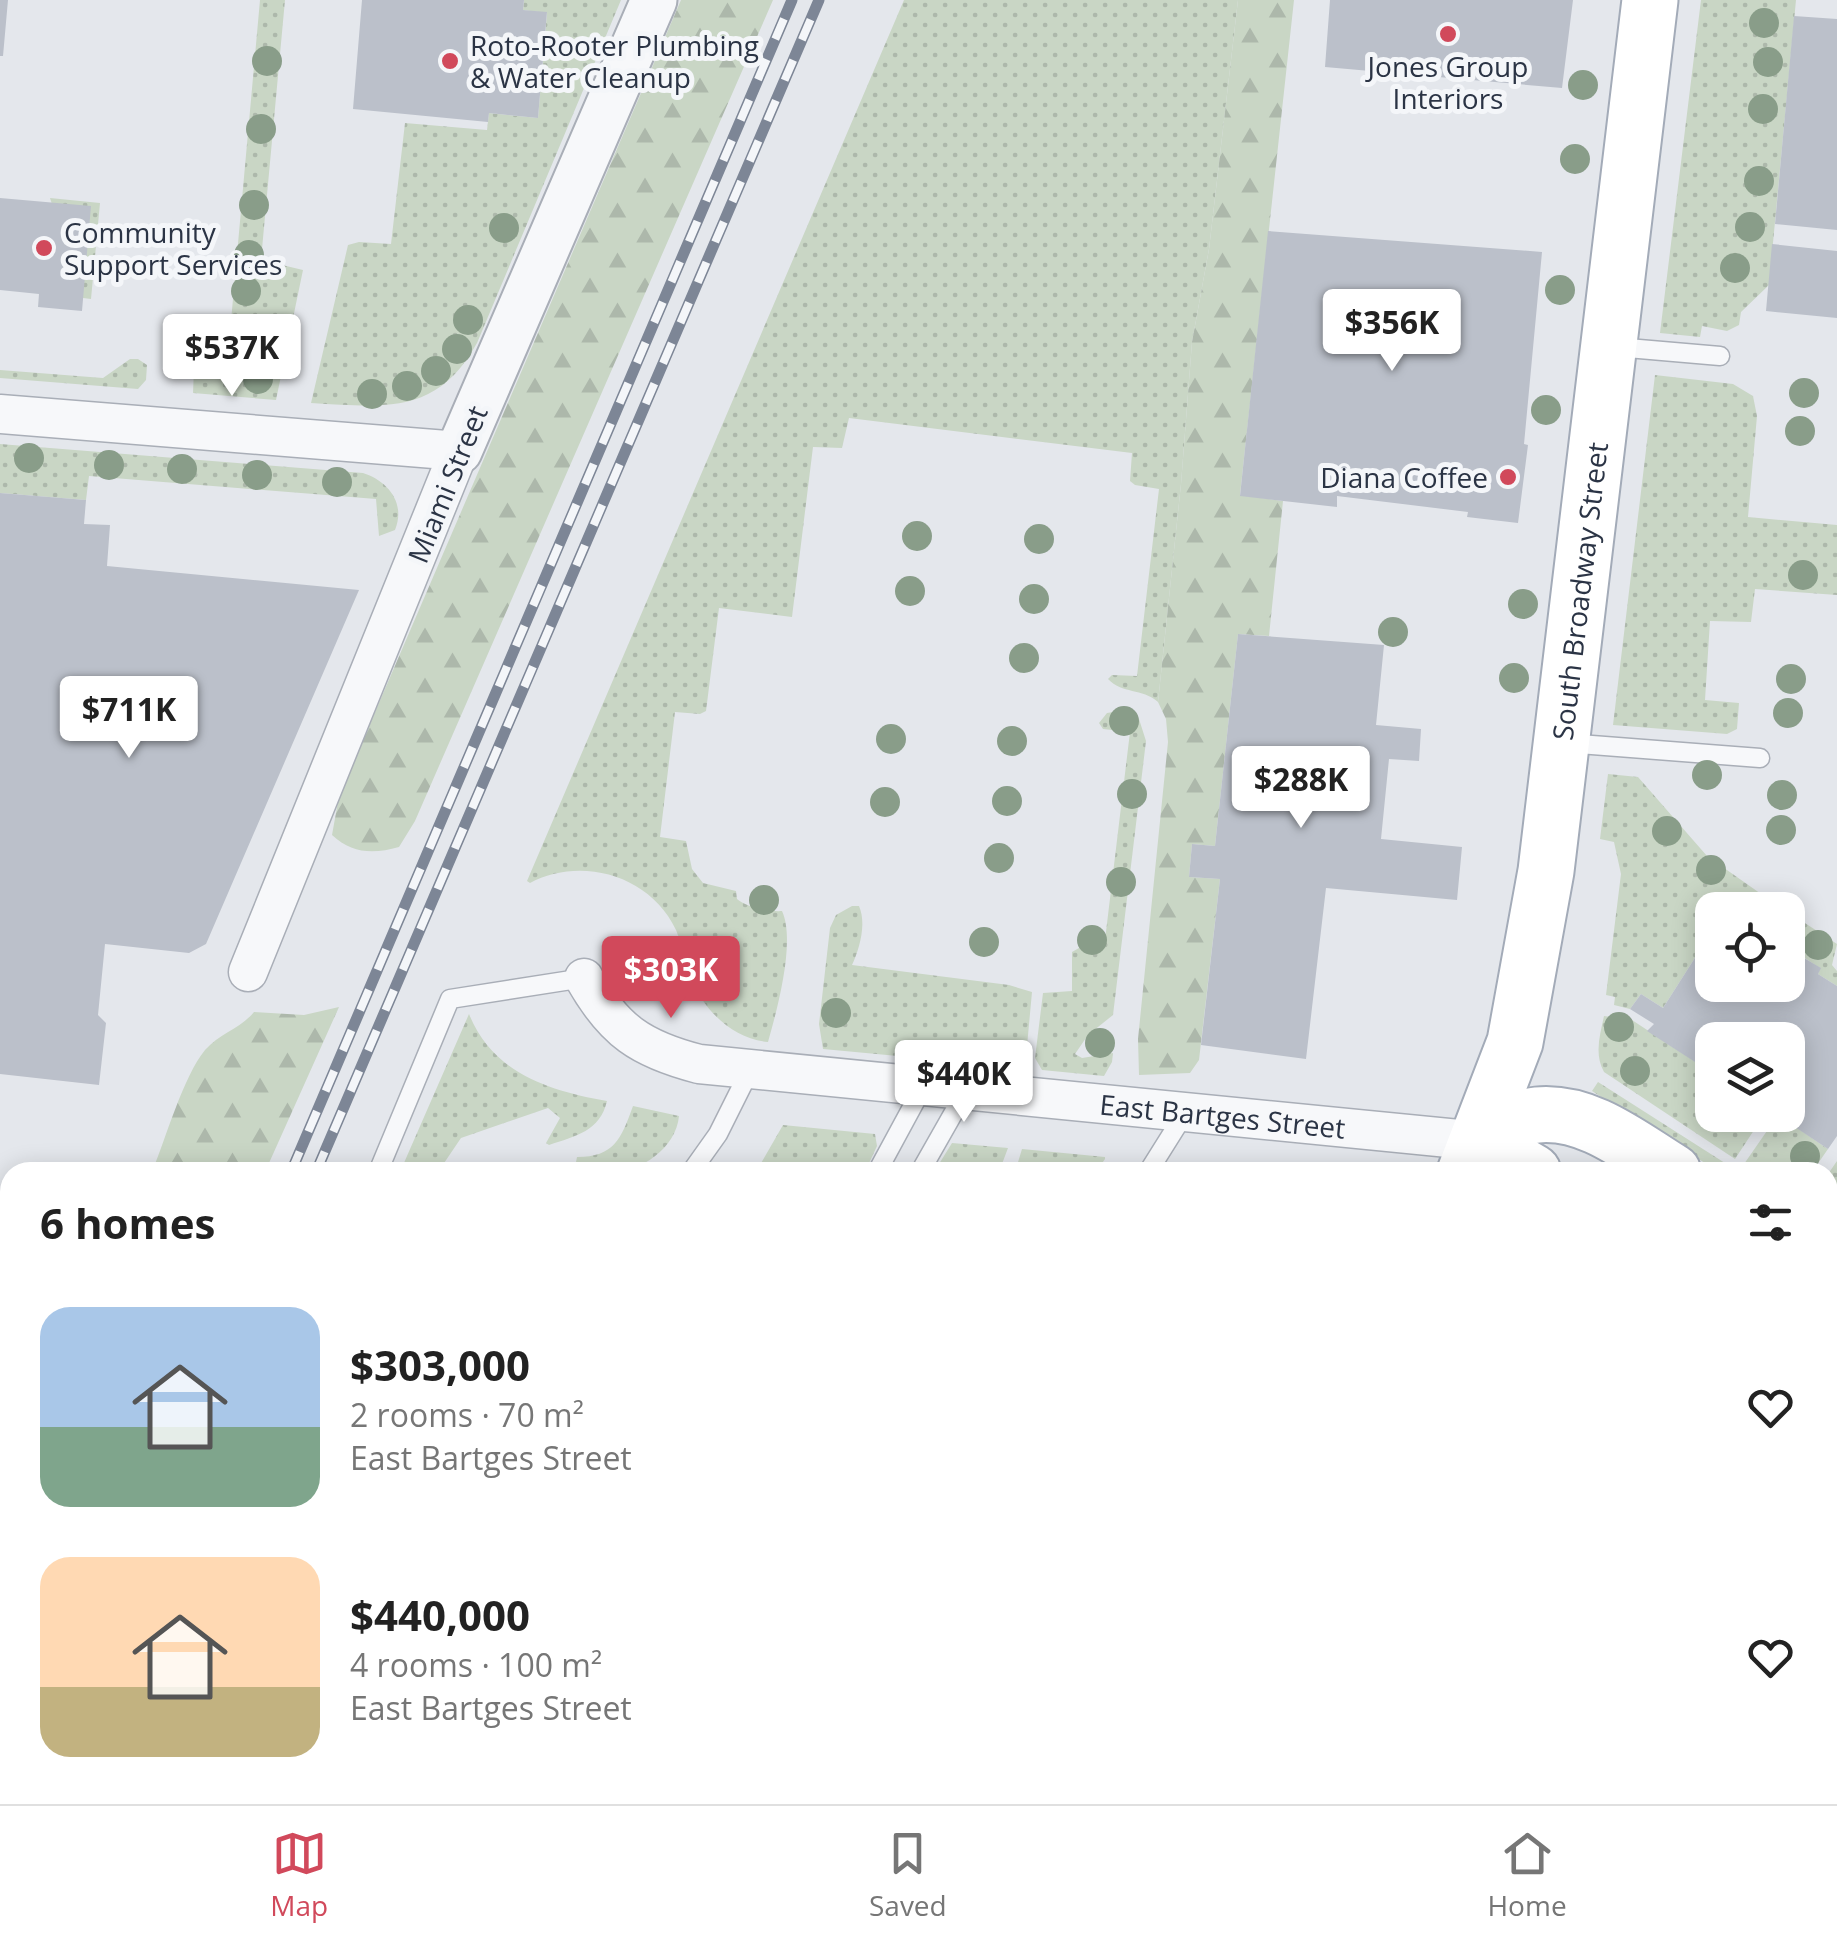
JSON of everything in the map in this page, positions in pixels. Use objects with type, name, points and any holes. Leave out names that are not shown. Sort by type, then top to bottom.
[{"type":"main road","name":"South Broadway Street","points":[[1472,1157],[1515,1042],[1546,871],[1650,0]]},
{"type":"main road","points":[[1472,1157],[1512,1123],[1535,1115],[1568,1116],[1599,1126],[1657,1162]]},
{"type":"street","name":"Miami Street","points":[[248,972],[460,451],[654,0]]},
{"type":"street","points":[[0,414],[460,451]]},
{"type":"street","name":"East Bartges Street","points":[[584,978],[611,1018],[652,1050],[698,1064],[1184,1113],[1472,1157]]},
{"type":"lane","points":[[1607,346],[1720,356]]},
{"type":"lane","points":[[1562,742],[1760,758]]},
{"type":"lane","points":[[382,1162],[450,998],[584,978]]},
{"type":"lane","points":[[698,1162],[718,1134],[750,1070]]},
{"type":"lane","points":[[882,1162],[923,1088]]},
{"type":"lane","points":[[926,1162],[966,1091]]},
{"type":"lane","points":[[1154,1162],[1184,1113]]},
{"type":"green space","points":[[260,0],[285,0],[261,260],[303,270],[276,400],[193,393],[196,319],[231,321]]},
{"type":"green space","points":[[524,0],[621,0],[477,343],[461,367],[426,395],[385,405],[311,403],[348,245],[391,244],[405,123],[487,130],[489,113],[538,118],[547,13],[523,10]]},
{"type":"green space","points":[[681,0],[773,0],[415,821],[399,847],[381,851],[355,849],[332,835],[339,796]]},
{"type":"green space","points":[[904,0],[1238,0],[1209,249],[1192,342],[1158,702],[1108,679],[1112,675],[1137,676],[1159,489],[1130,481],[1132,453],[849,418],[842,448],[813,447],[792,617],[719,608],[706,711],[675,712],[660,837],[686,841],[692,869],[703,883],[736,891],[737,899],[752,907],[782,911],[786,957],[768,1042],[742,1035],[710,1009],[694,986],[676,930],[664,911],[632,884],[612,876],[571,871],[527,881]]},
{"type":"green space","points":[[1238,0],[1294,0],[1240,495],[1283,501],[1269,636],[1238,634],[1215,846],[1192,844],[1189,877],[1220,879],[1199,1060],[1190,1073],[1139,1075],[1138,1039],[1168,742],[1166,719],[1158,702],[1192,342],[1209,249]]},
{"type":"green space","points":[[1701,0],[1796,0],[1769,285],[1741,312],[1739,325],[1727,331],[1702,326],[1700,337],[1660,333]]},
{"type":"green space","points":[[50,198],[100,203],[91,299],[83,298]]},
{"type":"green space","points":[[130,359],[147,365],[146,380],[138,389],[0,378],[0,370],[103,378]]},
{"type":"green space","points":[[1655,375],[1733,384],[1753,396],[1757,416],[1748,517],[1837,525],[1837,595],[1755,589],[1751,622],[1710,621],[1705,700],[1739,703],[1737,729],[1727,734],[1613,725]]},
{"type":"green space","points":[[0,444],[363,473],[387,487],[396,502],[398,520],[395,530],[379,536],[376,499],[89,476],[86,500],[0,493]]},
{"type":"green space","points":[[1119,711],[1139,719],[1146,741],[1113,1015],[1088,1035],[1075,1054],[1082,1058],[1113,1053],[1112,1062],[1104,1076],[1042,1070],[1035,1058],[1043,993],[1072,991],[1072,952],[1105,940],[1130,732],[1103,729],[1099,723],[1107,713]]},
{"type":"green space","points":[[1608,774],[1638,777],[1707,856],[1758,892],[1695,892],[1695,958],[1663,1008],[1641,994],[1630,1009],[1614,1005],[1615,997],[1606,995],[1621,874],[1614,842],[1600,839]]},
{"type":"green space","points":[[859,906],[862,929],[852,965],[1009,985],[1032,992],[1026,1057],[1015,1067],[823,1049],[819,1024],[830,928],[836,915]]},
{"type":"green space","points":[[1805,923],[1837,944],[1832,965],[1837,971],[1837,986],[1818,974],[1820,968],[1805,958]]},
{"type":"green space","points":[[339,1007],[269,1162],[156,1162],[189,1076],[211,1044],[254,1012],[304,1015]]},
{"type":"green space","points":[[1612,1013],[1626,1016],[1695,1062],[1695,1132],[1753,1132],[1735,1159],[1604,1072],[1599,1058],[1600,1037],[1604,1016],[1611,1017]]},
{"type":"green space","points":[[469,1014],[493,1052],[508,1065],[545,1085],[607,1101],[593,1126],[549,1145],[546,1143],[560,1118],[548,1108],[461,1138],[445,1162],[404,1162]]},
{"type":"green space","points":[[1598,1082],[1723,1162],[1703,1162],[1592,1091]]},
{"type":"green space","points":[[633,1106],[679,1116],[670,1140],[645,1162],[576,1162],[577,1157],[608,1150],[624,1128]]},
{"type":"green space","points":[[783,1125],[875,1134],[877,1146],[870,1162],[762,1162]]},
{"type":"green space","points":[[1766,1132],[1803,1132],[1828,1149],[1819,1162],[1745,1162]]},
{"type":"green space","points":[[952,1143],[1008,1148],[1003,1162],[940,1162]]},
{"type":"green space","points":[[1022,1149],[1105,1157],[1103,1162],[1018,1162]]},
{"type":"building","points":[[0,0],[8,0],[3,56],[0,56]]},
{"type":"building","name":"Roto-Rooter Plumbing & Water Cleanup","points":[[362,0],[524,0],[523,10],[547,12],[538,118],[489,113],[488,122],[353,109]]},
{"type":"building","name":"Jones Group Interiors","points":[[1330,0],[1573,0],[1562,88],[1325,67]]},
{"type":"building","points":[[1794,16],[1837,19],[1837,230],[1775,224]]},
{"type":"building","name":"Community Support Services","points":[[0,198],[91,206],[82,311],[38,307],[39,294],[0,290]]},
{"type":"building","points":[[1268,231],[1542,252],[1524,444],[1528,445],[1518,523],[1467,517],[1468,512],[1337,496],[1337,507],[1240,496]]},
{"type":"building","points":[[1772,244],[1837,251],[1837,318],[1766,311]]},
{"type":"building","points":[[0,493],[86,500],[84,524],[110,525],[107,566],[359,590],[206,944],[189,953],[105,944],[98,1015],[106,1023],[99,1085],[0,1074]]},
{"type":"building","points":[[1238,634],[1384,645],[1376,725],[1421,729],[1419,761],[1389,759],[1381,839],[1462,847],[1457,900],[1326,888],[1306,1059],[1201,1045],[1220,879],[1189,877],[1192,844],[1215,846]]},
{"type":"building","points":[[1695,958],[1695,1002],[1805,1002],[1805,959],[1821,968],[1818,974],[1837,986],[1837,1136],[1828,1149],[1802,1132],[1805,1022],[1695,1022],[1695,1062],[1647,1031],[1654,1024],[1630,1009],[1641,994],[1663,1008]]},
{"type":"railway","points":[[295,1162],[792,0]]},
{"type":"railway","points":[[320,1162],[819,0]]},
{"type":"place","name":"Jones Group Interiors","points":[[1448,34]]},
{"type":"place","name":"Roto-Rooter Plumbing & Water Cleanup","points":[[450,61]]},
{"type":"place","name":"Community Support Services","points":[[44,248]]},
{"type":"place","name":"Diana Coffee","points":[[1508,477]]}]
